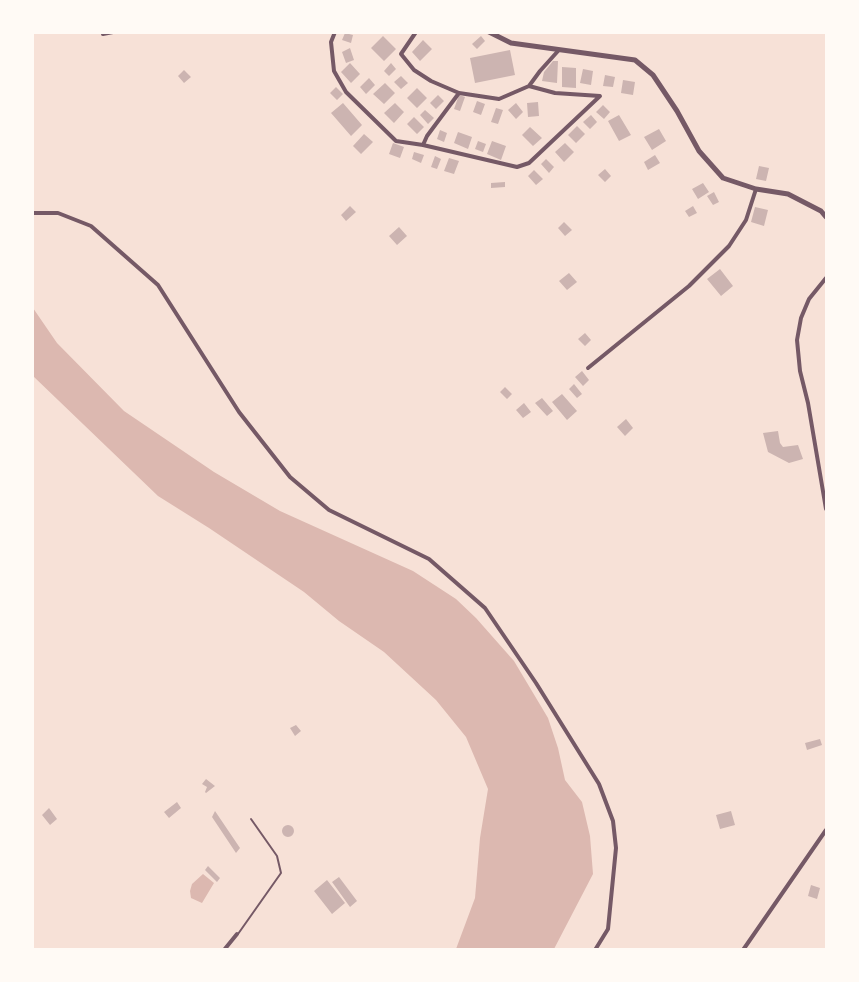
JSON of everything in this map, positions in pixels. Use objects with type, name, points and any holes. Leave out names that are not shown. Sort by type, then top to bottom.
[{"type":"street","points":[[103,34],[113,32]]},
{"type":"street","points":[[336,32],[331,42],[334,71],[346,92],[396,141],[423,145],[517,167],[529,163],[600,96],[555,94],[529,86]]},
{"type":"street","points":[[416,32],[401,54],[414,70],[431,81],[459,93],[499,99],[529,86],[558,50]]},
{"type":"street","points":[[489,32],[511,43],[635,60],[654,75],[699,151],[723,178],[756,189],[788,194],[821,211],[826,217]]},
{"type":"street","points":[[423,145],[427,136],[459,93]]},
{"type":"street","points":[[588,368],[689,286],[729,246],[746,220],[756,189]]},
{"type":"street","points":[[32,213],[58,213],[91,226],[158,285],[238,412],[290,477],[329,510],[429,559],[485,608],[536,683],[599,784],[613,821],[616,848],[608,929],[595,950]]},
{"type":"street","points":[[826,278],[809,299],[801,318],[797,340],[800,371],[808,403],[826,509]]},
{"type":"street","points":[[743,950],[826,830]]},
{"type":"street","points":[[224,950],[238,934]]},
{"type":"lane","points":[[238,934],[281,873],[277,856],[251,819]]},
{"type":"shaded area","points":[[33,308],[57,343],[124,411],[214,472],[280,511],[413,571],[456,599],[476,618],[514,661],[548,718],[558,748],[565,780],[582,802],[590,836],[593,874],[554,949],[456,949],[475,898],[480,838],[488,789],[466,737],[436,700],[384,652],[339,621],[304,592],[158,496],[33,376]]},
{"type":"shaded area","points":[[203,874],[214,883],[202,903],[191,898],[190,891],[192,884]]},
{"type":"building","points":[[345,33],[353,35],[351,43],[342,40]]},
{"type":"building","points":[[383,36],[396,49],[384,61],[371,48]]},
{"type":"building","points":[[481,36],[485,41],[477,49],[472,44]]},
{"type":"building","points":[[423,40],[432,49],[420,61],[412,52]]},
{"type":"building","points":[[350,48],[354,60],[346,63],[342,52]]},
{"type":"building","points":[[510,50],[515,75],[475,83],[470,58]]},
{"type":"building","points":[[553,61],[558,61],[557,83],[542,81],[544,72]]},
{"type":"building","points":[[350,63],[360,74],[351,83],[341,72]]},
{"type":"building","points":[[391,63],[396,69],[389,76],[384,71]]},
{"type":"building","points":[[562,67],[576,68],[576,88],[562,87]]},
{"type":"building","points":[[583,69],[593,71],[591,85],[580,83]]},
{"type":"building","points":[[184,70],[191,77],[184,83],[178,76]]},
{"type":"building","points":[[605,75],[615,77],[613,87],[603,86]]},
{"type":"building","points":[[401,76],[408,83],[401,89],[394,82]]},
{"type":"building","points":[[369,78],[375,85],[366,94],[360,87]]},
{"type":"building","points":[[623,80],[635,82],[633,95],[621,93]]},
{"type":"building","points":[[385,83],[395,93],[384,104],[373,94]]},
{"type":"building","points":[[336,87],[343,94],[337,100],[330,93]]},
{"type":"building","points":[[417,88],[427,98],[417,108],[407,98]]},
{"type":"building","points":[[438,95],[444,101],[436,109],[430,103]]},
{"type":"building","points":[[459,95],[465,97],[460,111],[454,109]]},
{"type":"building","points":[[477,101],[485,104],[481,115],[473,112]]},
{"type":"building","points":[[538,102],[539,116],[528,117],[527,103]]},
{"type":"building","points":[[343,103],[362,125],[351,136],[331,113]]},
{"type":"building","points":[[395,103],[404,112],[394,123],[384,113]]},
{"type":"building","points":[[516,103],[523,112],[516,119],[508,110]]},
{"type":"building","points":[[603,105],[610,112],[604,119],[596,112]]},
{"type":"building","points":[[496,108],[503,110],[498,124],[491,122]]},
{"type":"building","points":[[425,110],[434,118],[428,124],[420,115]]},
{"type":"building","points":[[591,115],[597,122],[590,129],[583,122]]},
{"type":"building","points":[[619,115],[631,135],[619,141],[608,121]]},
{"type":"building","points":[[414,117],[424,127],[417,134],[407,124]]},
{"type":"building","points":[[577,126],[585,134],[576,143],[568,135]]},
{"type":"building","points":[[530,127],[542,138],[533,146],[522,135]]},
{"type":"building","points":[[659,129],[666,141],[652,150],[644,137]]},
{"type":"building","points":[[440,130],[447,133],[444,142],[437,139]]},
{"type":"building","points":[[458,132],[472,137],[468,149],[454,143]]},
{"type":"building","points":[[364,134],[373,142],[361,154],[353,146]]},
{"type":"building","points":[[478,141],[486,144],[483,152],[475,149]]},
{"type":"building","points":[[492,141],[506,146],[501,160],[487,154]]},
{"type":"building","points":[[393,143],[404,147],[400,158],[389,154]]},
{"type":"building","points":[[565,143],[574,152],[564,162],[555,152]]},
{"type":"building","points":[[414,152],[424,155],[421,163],[412,159]]},
{"type":"building","points":[[655,155],[660,163],[648,170],[644,162]]},
{"type":"building","points":[[435,156],[441,159],[437,169],[431,167]]},
{"type":"building","points":[[449,158],[459,161],[454,174],[444,171]]},
{"type":"building","points":[[546,159],[554,167],[549,173],[541,164]]},
{"type":"building","points":[[759,166],[769,168],[766,181],[756,179]]},
{"type":"building","points":[[605,169],[611,176],[605,182],[598,175]]},
{"type":"building","points":[[534,170],[543,179],[536,185],[528,176]]},
{"type":"building","points":[[505,182],[505,187],[491,188],[491,183]]},
{"type":"building","points":[[703,183],[709,192],[698,199],[692,189]]},
{"type":"building","points":[[714,192],[719,202],[713,205],[707,196]]},
{"type":"building","points":[[350,206],[356,212],[346,221],[341,215]]},
{"type":"building","points":[[693,206],[697,213],[689,217],[685,211]]},
{"type":"building","points":[[755,207],[768,210],[764,226],[751,222]]},
{"type":"building","points":[[564,222],[572,230],[565,236],[558,228]]},
{"type":"building","points":[[399,227],[407,236],[397,245],[389,236]]},
{"type":"building","points":[[720,269],[733,286],[721,296],[707,279]]},
{"type":"building","points":[[569,273],[577,282],[567,290],[559,281]]},
{"type":"building","points":[[585,333],[591,340],[585,346],[578,339]]},
{"type":"building","points":[[582,371],[589,380],[583,386],[575,377]]},
{"type":"building","points":[[574,384],[582,394],[577,398],[569,389]]},
{"type":"building","points":[[505,387],[512,394],[507,399],[500,392]]},
{"type":"building","points":[[562,394],[577,411],[567,420],[552,402]]},
{"type":"building","points":[[542,398],[553,411],[547,416],[535,403]]},
{"type":"building","points":[[524,403],[531,412],[523,418],[516,410]]},
{"type":"building","points":[[626,419],[633,428],[625,436],[617,427]]},
{"type":"building","points":[[778,431],[780,443],[783,447],[798,445],[803,459],[789,463],[768,452],[763,433]]},
{"type":"building","points":[[296,725],[301,731],[295,736],[290,728]]},
{"type":"building","points":[[820,739],[822,745],[807,750],[805,743]]},
{"type":"building","points":[[206,779],[215,786],[206,793],[207,787],[202,784]]},
{"type":"building","points":[[177,802],[181,808],[169,818],[164,812]]},
{"type":"building","points":[[49,808],[57,819],[50,825],[42,815]]},
{"type":"building","points":[[215,811],[240,848],[236,853],[212,817]]},
{"type":"building","points":[[731,811],[735,825],[720,829],[716,815]]},
{"type":"building","points":[[290,825],[293,826],[293,836],[286,837],[283,836],[282,829],[283,826]]},
{"type":"building","points":[[208,866],[220,878],[217,882],[205,870]]},
{"type":"building","points":[[339,877],[357,901],[350,907],[332,882]]},
{"type":"building","points":[[327,880],[345,903],[332,914],[314,891]]},
{"type":"building","points":[[811,885],[820,888],[817,899],[808,896]]}]
